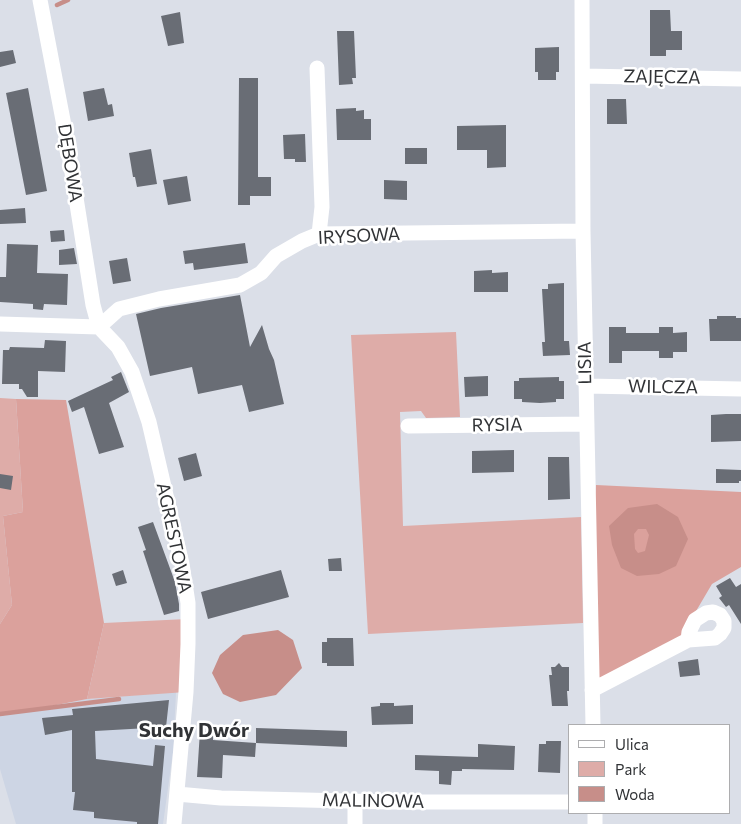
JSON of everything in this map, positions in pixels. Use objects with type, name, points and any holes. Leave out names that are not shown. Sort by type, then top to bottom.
[{"type":"street","points":[[41,3],[56,0]]},
{"type":"street","name":"LISIA","points":[[582,0],[583,232],[593,724]]},
{"type":"street","name":"DĘBOWA","points":[[41,3],[67,141],[93,306],[99,327]]},
{"type":"street","points":[[317,68],[322,207],[319,234]]},
{"type":"street","name":"ZAJĘCZA","points":[[583,76],[741,79]]},
{"type":"street","name":"IRYSOWA","points":[[99,327],[119,309],[159,299],[240,285],[261,273],[276,256],[302,241],[319,234],[583,232]]},
{"type":"street","points":[[0,324],[99,327]]},
{"type":"street","name":"AGRESTOWA","points":[[99,327],[118,347],[132,372],[149,422],[182,564],[188,603],[186,692],[174,824]]},
{"type":"street","name":"WILCZA","points":[[586,386],[741,389]]},
{"type":"street","name":"RYSIA","points":[[408,426],[587,424]]},
{"type":"street","points":[[592,690],[688,640]]},
{"type":"street","name":"MALINOWA","points":[[177,794],[221,798],[355,801],[568,802]]},
{"type":"street","points":[[355,801],[355,824]]},
{"type":"shaded area","points":[[16,399],[66,400],[104,623],[87,699],[0,716],[0,624],[12,605],[3,516],[23,512]]},
{"type":"shaded area","points":[[596,485],[741,492],[741,567],[712,584],[679,640],[596,684],[593,516]]},
{"type":"shaded area","points":[[176,692],[173,752],[163,824],[16,824],[0,769],[0,716],[87,699]]},
{"type":"green space","points":[[456,332],[460,417],[426,418],[421,411],[400,412],[403,526],[581,517],[583,623],[368,634],[351,335]]},
{"type":"green space","points":[[0,398],[16,399],[23,512],[3,516],[12,605],[0,624]]},
{"type":"green space","points":[[187,619],[186,692],[87,699],[104,623]]},
{"type":"water","points":[[657,504],[678,517],[688,539],[676,566],[659,574],[637,576],[621,568],[612,545],[609,526],[628,508]],"holes":[[[638,529],[646,529],[649,535],[645,551],[638,553],[635,549],[634,534]]]},
{"type":"water","points":[[278,630],[293,640],[302,668],[276,695],[240,702],[223,694],[212,673],[220,655],[243,635]]},
{"type":"building","points":[[650,10],[670,10],[671,31],[682,31],[682,50],[666,50],[666,56],[650,56]]},
{"type":"building","points":[[180,12],[184,43],[168,46],[161,16]]},
{"type":"building","points":[[337,31],[354,31],[356,78],[352,78],[353,84],[339,85]]},
{"type":"building","points":[[559,47],[559,72],[556,72],[556,80],[538,80],[538,72],[535,72],[535,48]]},
{"type":"building","points":[[13,50],[16,63],[0,67],[0,52]]},
{"type":"building","points":[[239,78],[258,78],[258,177],[271,177],[271,196],[250,196],[250,205],[238,205]]},
{"type":"building","points":[[28,88],[47,191],[26,195],[6,93]]},
{"type":"building","points":[[104,88],[108,105],[112,104],[114,116],[88,121],[83,92]]},
{"type":"building","points":[[607,99],[626,99],[627,124],[607,124]]},
{"type":"building","points":[[356,108],[356,111],[364,110],[364,119],[371,119],[371,140],[337,140],[336,109]]},
{"type":"building","points":[[506,125],[506,167],[487,168],[487,150],[457,150],[457,126]]},
{"type":"building","points":[[305,134],[306,162],[284,159],[283,135]]},
{"type":"building","points":[[405,148],[427,148],[427,164],[405,164]]},
{"type":"building","points":[[151,149],[157,184],[137,187],[135,177],[133,177],[129,153]]},
{"type":"building","points":[[187,176],[191,201],[168,205],[163,180]]},
{"type":"building","points":[[384,180],[407,181],[407,200],[384,199]]},
{"type":"building","points":[[25,208],[26,223],[0,224],[0,210]]},
{"type":"building","points":[[64,230],[65,241],[51,242],[50,231]]},
{"type":"building","points":[[245,243],[248,263],[194,270],[193,263],[185,264],[183,251]]},
{"type":"building","points":[[7,244],[38,245],[37,273],[68,274],[67,305],[44,304],[43,310],[33,309],[33,304],[0,302],[0,277],[6,277]]},
{"type":"building","points":[[74,248],[77,264],[59,265],[59,250]]},
{"type":"building","points":[[127,258],[131,281],[113,284],[109,261]]},
{"type":"building","points":[[492,270],[492,273],[508,272],[508,292],[474,292],[474,271]]},
{"type":"building","points":[[564,283],[564,341],[569,341],[570,355],[543,356],[542,342],[545,342],[542,289],[548,289],[548,284]]},
{"type":"building","points":[[240,295],[250,347],[262,325],[274,360],[284,404],[249,412],[242,385],[198,394],[192,367],[150,376],[136,314]]},
{"type":"building","points":[[717,316],[736,316],[736,318],[741,318],[741,341],[710,341],[709,319],[717,319]]},
{"type":"building","points":[[609,327],[626,327],[626,333],[659,333],[659,327],[673,327],[673,333],[687,332],[687,352],[673,352],[673,358],[659,358],[659,351],[622,351],[622,363],[609,363]]},
{"type":"building","points":[[45,340],[66,341],[65,372],[38,371],[38,397],[27,397],[22,389],[19,389],[19,384],[2,384],[3,350],[9,350],[10,347],[44,348]]},
{"type":"building","points":[[121,372],[129,392],[109,403],[124,447],[99,454],[84,407],[72,412],[68,401],[113,380],[111,377]]},
{"type":"building","points":[[488,376],[488,396],[465,397],[464,377]]},
{"type":"building","points":[[559,377],[559,381],[564,381],[564,399],[556,399],[556,402],[540,403],[522,402],[522,399],[514,399],[514,381],[519,381],[519,378]]},
{"type":"building","points":[[741,414],[741,441],[711,442],[711,415]]},
{"type":"building","points":[[514,450],[514,472],[472,473],[472,451]]},
{"type":"building","points":[[196,453],[202,476],[184,481],[178,458]]},
{"type":"building","points":[[548,457],[569,457],[570,499],[548,500]]},
{"type":"building","points":[[716,469],[741,470],[741,481],[739,483],[716,483]]},
{"type":"building","points":[[0,474],[13,476],[11,490],[0,488]]},
{"type":"building","points":[[153,522],[175,582],[179,604],[179,611],[164,615],[143,551],[146,550],[138,527]]},
{"type":"building","points":[[341,558],[342,571],[329,571],[328,559]]},
{"type":"building","points":[[123,570],[127,583],[116,586],[112,574]]},
{"type":"building","points":[[281,570],[289,597],[208,619],[201,592]]},
{"type":"building","points":[[730,578],[736,587],[741,584],[741,624],[729,605],[726,607],[719,598],[722,596],[716,586]]},
{"type":"building","points":[[327,638],[353,638],[354,666],[327,666],[327,663],[322,663],[322,642],[327,642]]},
{"type":"building","points":[[698,659],[700,675],[680,677],[678,662]]},
{"type":"building","points":[[559,663],[562,667],[569,667],[568,706],[552,706],[549,675],[552,675],[551,667],[555,667]]},
{"type":"building","points":[[169,700],[166,727],[95,731],[96,759],[153,766],[155,745],[165,746],[158,824],[137,824],[137,822],[94,818],[94,812],[73,810],[75,792],[72,792],[72,730],[45,735],[42,718],[73,715],[72,709]]},
{"type":"building","points":[[380,703],[394,703],[394,706],[413,705],[413,724],[372,725],[371,707],[380,706]]},
{"type":"building","points":[[256,728],[347,731],[347,747],[256,743]]},
{"type":"building","points":[[200,731],[213,732],[213,740],[256,743],[255,757],[223,755],[222,778],[197,777]]},
{"type":"building","points":[[546,741],[561,741],[560,773],[538,772],[539,744],[546,744]]},
{"type":"building","points":[[478,744],[515,746],[514,770],[462,769],[462,771],[452,771],[451,785],[439,784],[439,771],[415,770],[415,755],[478,757]]},
{"type":"waterway","points":[[57,5],[68,0]]},
{"type":"waterway","points":[[0,714],[119,699]]},
{"type":"district","name":"Suchy Dwór","points":[[194,730]]}]
